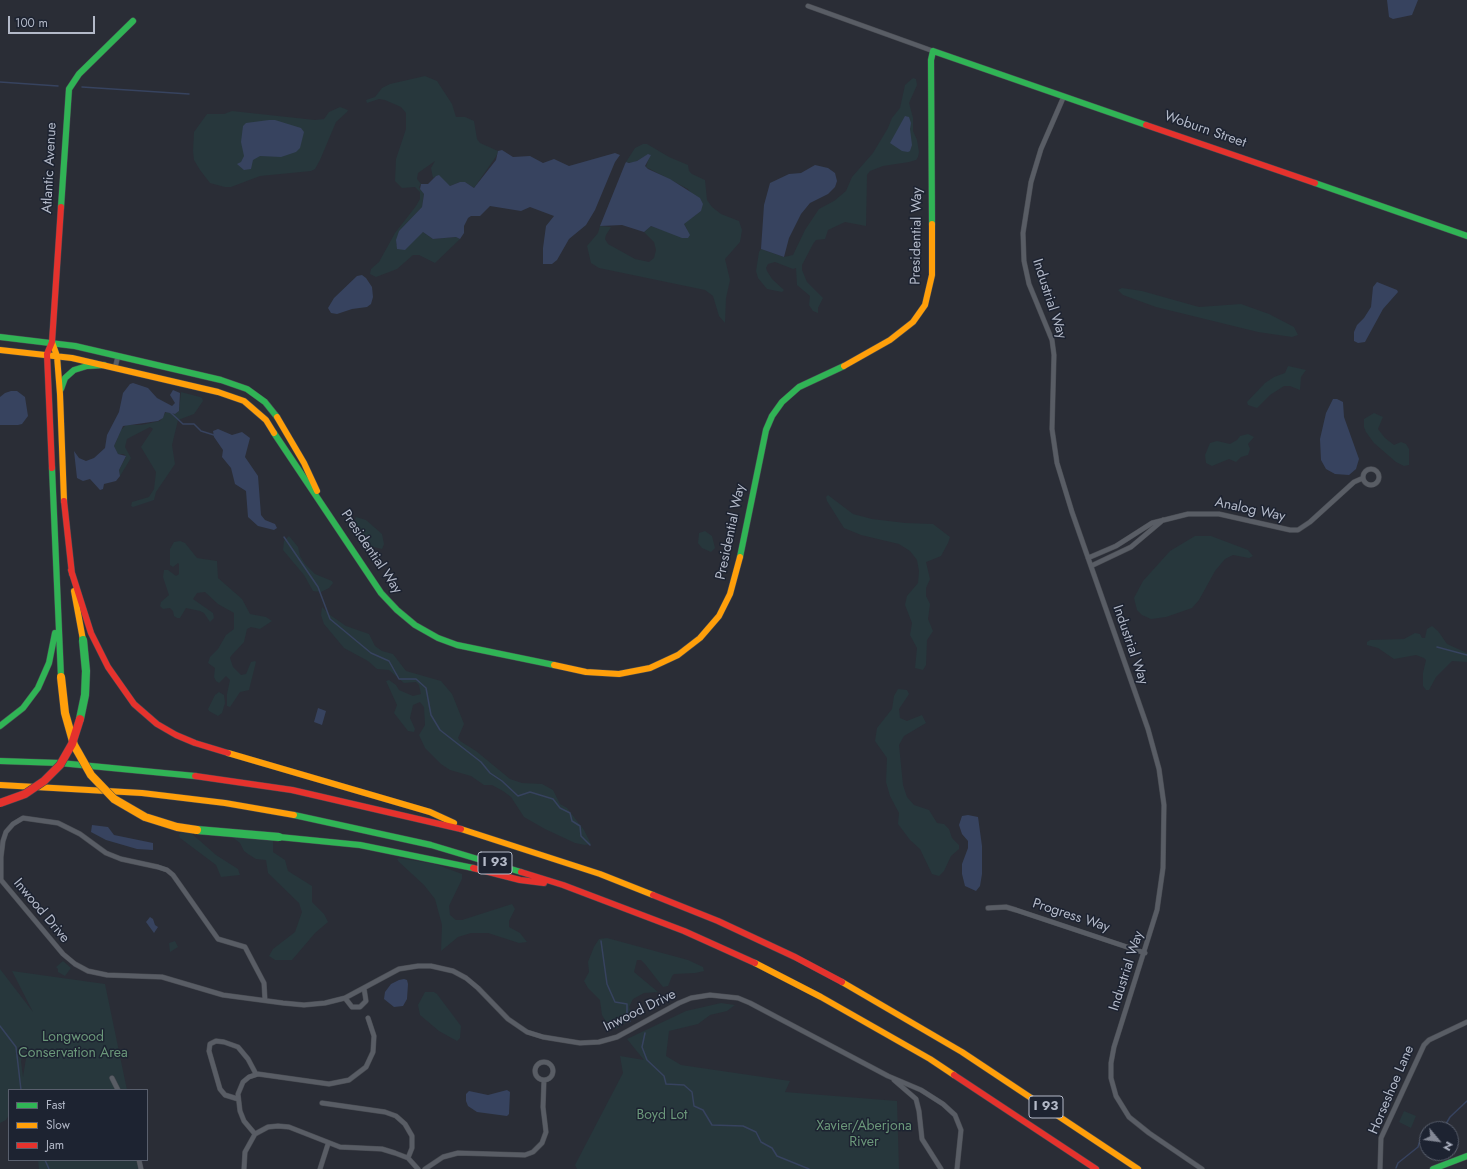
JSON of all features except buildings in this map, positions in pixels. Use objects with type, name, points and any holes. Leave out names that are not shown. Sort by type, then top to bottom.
[{"type":"main road","name":"Atlantic Avenue","points":[[52,342],[69,89],[79,74],[134,21]]},
{"type":"main road","name":"Woburn Street","points":[[933,51],[1467,236]]},
{"type":"main road","name":"Presidential Way","points":[[0,350],[47,354],[104,365],[218,392],[238,398],[250,405],[264,418],[388,602],[415,625],[446,642],[577,670],[611,674],[634,672],[650,668],[672,659],[689,648],[714,623],[725,604],[732,588],[766,430],[776,410],[787,397],[800,387],[857,360],[895,336],[917,316],[928,298],[932,275],[931,60],[933,51]]},
{"type":"main road","name":"Presidential Way","points":[[0,337],[52,342],[221,380],[243,387],[268,405],[277,416],[304,463],[323,505]]},
{"type":"main road","points":[[52,342],[47,354],[61,677],[65,713],[74,745],[82,762],[94,780],[119,802],[145,817],[182,828],[207,832],[279,836],[360,845],[465,866],[520,880],[563,886]]},
{"type":"main road","points":[[0,803],[26,794],[44,781],[60,765],[72,744],[80,721],[85,695],[86,663],[73,590],[64,507],[60,394],[57,356],[52,342]]},
{"type":"main road","points":[[60,394],[63,381],[74,370],[87,366],[104,365]]},
{"type":"main road","points":[[72,570],[91,633],[108,667],[134,704],[157,724],[176,735],[191,741],[430,812],[478,834]]},
{"type":"main road","points":[[0,726],[27,704],[44,676],[52,649],[57,602]]},
{"type":"main road","name":"I 93","points":[[0,761],[131,768],[250,783],[362,804],[478,834],[573,864],[653,894],[731,927],[808,964],[870,997],[948,1043],[1138,1169]]},
{"type":"main road","name":"I 93","points":[[0,784],[156,794],[287,813],[431,845],[498,864],[563,886],[684,931],[759,965],[821,996],[930,1058],[1096,1169]]},
{"type":"main road","points":[[1433,1169],[1467,1156]]},
{"type":"street","points":[[808,6],[933,51]]},
{"type":"street","name":"Industrial Way","points":[[1064,96],[1041,149],[1031,182],[1024,220],[1023,252],[1029,284],[1052,340],[1054,355],[1051,409],[1055,453],[1069,504],[1148,729],[1161,780],[1164,828],[1162,878],[1157,910],[1145,953],[1112,1053],[1110,1068],[1113,1087],[1120,1105],[1129,1117],[1149,1133],[1202,1169]]},
{"type":"street","points":[[115,368],[118,356]]},
{"type":"street","name":"Analog Way","points":[[1088,558],[1116,546],[1152,523],[1188,514],[1212,513],[1290,530],[1298,530],[1310,522],[1354,482],[1363,478]]},
{"type":"street","name":"Analog Way","points":[[1091,566],[1131,547],[1164,520]]},
{"type":"street","name":"Inwood Drive","points":[[265,1000],[264,984],[245,947],[218,939],[173,875],[167,870],[106,854],[80,834],[58,823],[23,818],[15,822],[8,830],[2,846],[0,867],[1,880],[63,954],[74,964],[96,973],[162,977],[223,994],[265,1000],[304,1005],[325,1003],[345,998],[402,968],[426,966],[446,969],[473,983],[504,1016],[522,1030],[543,1037],[586,1043],[599,1042],[617,1037],[691,998],[710,995],[732,997],[750,1003],[888,1076],[922,1090],[943,1104],[955,1115],[962,1133],[957,1169]]},
{"type":"street","name":"Progress Way","points":[[988,908],[1006,907],[1145,953]]},
{"type":"street","points":[[345,998],[352,1007],[360,1007],[366,1001],[364,988]]},
{"type":"street","points":[[255,1134],[244,1121],[238,1099],[243,1082],[256,1074],[329,1084],[349,1080],[363,1070],[369,1062],[373,1052],[374,1036],[368,1018]]},
{"type":"street","name":"Horseshoe Lane","points":[[1380,1169],[1382,1138],[1424,1045],[1428,1040],[1467,1022]]},
{"type":"street","points":[[238,1099],[225,1095],[220,1089],[209,1051],[210,1044],[216,1041],[238,1047],[248,1059],[256,1074]]},
{"type":"street","points":[[544,1061],[551,1064],[554,1071],[551,1078],[544,1080],[538,1078],[535,1072],[538,1064],[544,1061]]},
{"type":"street","name":"Inwood Drive","points":[[888,1076],[916,1099],[922,1139],[941,1169]]},
{"type":"street","points":[[112,1078],[118,1089]]},
{"type":"street","points":[[425,1169],[442,1157],[458,1152],[525,1155],[533,1152],[542,1143],[546,1132],[543,1107],[544,1080]]},
{"type":"street","points":[[322,1103],[385,1112],[396,1116],[405,1124],[412,1136],[412,1148],[408,1158]]},
{"type":"street","points":[[244,1169],[245,1152],[255,1134],[268,1127],[283,1126],[328,1144],[351,1149],[382,1149],[408,1158],[418,1169]]},
{"type":"street","points":[[320,1169],[328,1144]]},
{"type":"green space","points":[[425,76],[437,81],[452,104],[456,117],[465,117],[474,121],[477,139],[480,143],[498,151],[497,155],[474,188],[465,182],[460,182],[450,186],[436,176],[433,178],[431,168],[435,161],[418,173],[417,179],[421,184],[419,187],[424,194],[422,207],[399,231],[396,245],[423,232],[433,239],[456,237],[460,239],[435,263],[419,255],[413,255],[397,269],[376,277],[370,274],[371,269],[379,262],[395,233],[416,206],[420,199],[420,192],[415,187],[402,188],[395,181],[396,159],[406,129],[406,113],[401,107],[385,100],[379,99],[367,103],[366,100],[375,97],[382,88],[390,84]]},
{"type":"green space","points":[[913,78],[916,79],[917,85],[909,103],[913,118],[913,131],[917,140],[919,152],[918,157],[916,160],[883,166],[870,171],[867,175],[866,226],[845,222],[828,230],[825,239],[816,240],[813,244],[802,265],[802,270],[807,282],[823,298],[818,308],[818,313],[813,311],[809,305],[810,296],[797,285],[796,268],[793,269],[775,262],[768,264],[766,268],[767,271],[772,279],[784,290],[782,292],[767,289],[758,278],[756,271],[759,252],[761,249],[784,257],[793,255],[805,230],[819,209],[834,201],[846,191],[852,177],[873,153],[888,128],[892,118],[900,108],[905,85]]},
{"type":"green space","points":[[340,107],[348,110],[336,122],[320,160],[315,169],[311,171],[260,176],[231,187],[225,187],[210,183],[194,160],[194,132],[207,114],[224,114],[232,111],[315,120],[324,119],[329,112]]},
{"type":"green space","points":[[643,144],[647,144],[669,157],[688,165],[689,171],[692,174],[705,180],[707,200],[712,207],[721,214],[739,221],[742,230],[740,242],[725,259],[730,280],[726,298],[725,323],[719,316],[713,296],[705,290],[599,268],[591,263],[587,246],[598,233],[600,226],[611,227],[605,239],[608,244],[635,259],[649,262],[654,258],[656,250],[654,242],[644,232],[651,226],[677,235],[687,229],[684,224],[685,222],[701,211],[688,189],[646,167],[650,154],[633,163],[626,162],[635,148]]},
{"type":"green space","points":[[1122,288],[1142,291],[1199,307],[1241,304],[1269,314],[1294,327],[1298,335],[1292,337],[1258,332],[1156,307],[1123,295],[1118,290]]},
{"type":"green space","points":[[1288,366],[1306,370],[1301,377],[1300,390],[1290,386],[1284,386],[1270,395],[1257,408],[1248,405],[1247,402],[1265,383],[1274,377],[1285,373]]},
{"type":"green space","points":[[181,392],[200,397],[203,401],[194,414],[178,420],[172,445],[175,464],[156,492],[154,500],[133,507],[131,506],[132,502],[149,497],[154,489],[156,472],[141,447],[153,429],[150,427],[127,439],[125,447],[131,458],[120,476],[119,470],[126,457],[124,454],[118,454],[114,446],[121,430],[126,425],[141,425],[160,421],[166,412],[175,414],[179,411]]},
{"type":"green space","points":[[1374,413],[1383,417],[1378,429],[1385,438],[1394,445],[1401,442],[1406,444],[1409,449],[1409,465],[1404,466],[1396,462],[1374,443],[1366,432],[1364,427],[1364,419]]},
{"type":"green space","points":[[1248,434],[1254,437],[1248,444],[1250,449],[1248,455],[1241,457],[1236,462],[1229,459],[1212,466],[1206,463],[1205,455],[1210,443],[1217,441],[1230,444],[1237,440],[1240,436]]},
{"type":"green space","points":[[828,495],[853,514],[872,519],[905,523],[933,524],[950,537],[941,556],[926,562],[930,579],[926,588],[926,596],[930,604],[928,619],[933,631],[927,640],[926,665],[923,670],[915,668],[917,648],[910,635],[912,623],[905,605],[907,596],[918,583],[919,571],[917,560],[910,551],[899,544],[861,535],[844,528],[827,501],[826,497]]},
{"type":"green space","points":[[356,517],[366,520],[382,534],[384,544],[382,549],[366,545],[356,529],[354,523]]},
{"type":"green space","points":[[705,531],[712,536],[715,548],[711,552],[702,548],[698,543],[699,533]]},
{"type":"green space","points":[[289,536],[298,547],[300,556],[305,564],[315,574],[332,581],[333,583],[329,588],[321,592],[313,591],[304,575],[283,550],[284,541]]},
{"type":"green space","points":[[1195,536],[1211,536],[1248,550],[1253,556],[1249,558],[1233,555],[1225,559],[1215,571],[1199,600],[1192,608],[1166,617],[1151,619],[1142,615],[1137,610],[1134,598],[1143,581],[1170,551]]},
{"type":"green space","points":[[180,541],[185,543],[197,558],[217,561],[218,578],[242,599],[250,614],[266,617],[272,621],[260,629],[251,627],[247,629],[244,642],[230,658],[233,667],[241,675],[246,674],[251,662],[256,662],[249,690],[240,692],[230,707],[227,706],[227,694],[230,680],[226,676],[219,683],[216,681],[214,677],[215,668],[208,663],[210,657],[218,649],[226,635],[234,629],[234,613],[218,604],[205,592],[197,593],[193,599],[213,613],[214,618],[210,622],[204,613],[200,611],[186,608],[180,618],[177,618],[174,616],[173,611],[170,608],[163,609],[160,606],[161,602],[169,595],[163,577],[164,570],[168,570],[176,576],[179,574],[178,563],[173,567],[170,565],[170,549],[174,542]]},
{"type":"green space","points":[[322,607],[330,615],[346,626],[369,634],[375,646],[382,651],[393,654],[406,671],[441,681],[452,694],[464,724],[458,738],[460,741],[476,751],[510,779],[522,783],[542,784],[553,790],[560,804],[567,808],[584,830],[591,844],[585,845],[575,843],[545,829],[524,817],[511,797],[503,791],[492,785],[484,785],[471,776],[450,770],[441,764],[425,748],[419,735],[425,725],[424,707],[420,702],[413,705],[410,718],[415,729],[414,732],[408,731],[394,713],[397,705],[386,681],[389,680],[396,685],[399,690],[413,696],[421,694],[419,685],[416,682],[404,683],[389,670],[377,669],[368,661],[344,648],[324,624],[321,615]]},
{"type":"green space","points":[[1432,626],[1438,631],[1447,644],[1467,653],[1467,662],[1452,661],[1436,677],[1429,690],[1426,690],[1423,686],[1423,673],[1426,660],[1424,658],[1416,655],[1394,659],[1378,648],[1367,645],[1367,642],[1370,640],[1404,639],[1415,633],[1420,634],[1422,638],[1425,638],[1427,629]]},
{"type":"green space","points":[[898,689],[907,690],[909,694],[899,709],[900,718],[907,721],[922,715],[926,723],[904,736],[899,745],[903,785],[907,797],[914,805],[929,810],[937,823],[944,824],[949,829],[952,838],[959,845],[959,849],[951,856],[944,871],[939,876],[932,874],[920,849],[910,840],[898,824],[899,813],[890,796],[886,782],[887,758],[875,741],[877,728],[892,709],[894,696]]},
{"type":"green space","points":[[219,692],[224,695],[225,703],[222,713],[218,716],[208,709],[215,695]]},
{"type":"green space","points":[[181,832],[191,833],[216,855],[238,869],[240,875],[221,877],[216,865],[180,838],[179,835]]},
{"type":"green space","points":[[232,837],[273,838],[273,852],[285,860],[288,871],[312,886],[312,902],[324,914],[328,922],[315,933],[292,960],[275,960],[269,956],[273,949],[295,932],[302,912],[299,903],[268,873],[266,860],[256,859],[248,854],[244,851],[240,843]]},
{"type":"green space","points":[[399,858],[435,864],[462,874],[462,879],[449,906],[450,915],[456,920],[462,920],[512,904],[515,909],[509,921],[509,927],[520,933],[527,942],[519,943],[488,933],[471,933],[458,937],[441,951],[442,925],[435,899],[424,885],[399,862],[397,859]]},
{"type":"green space","points":[[607,938],[688,960],[703,967],[704,971],[674,974],[668,986],[663,987],[645,964],[641,960],[637,960],[634,972],[658,992],[644,993],[633,999],[629,1007],[633,1018],[616,1029],[605,1020],[602,1015],[600,1000],[588,988],[584,981],[589,972],[588,962],[594,947],[599,939]]},
{"type":"green space","points":[[175,941],[178,947],[170,952],[169,943]]},
{"type":"green space","points":[[63,961],[71,968],[65,976],[58,972],[56,967]]},
{"type":"green space","name":"Longwood Conservation Area","points":[[0,969],[33,1012],[12,971],[105,984],[127,1089],[8,1089],[8,1117],[6,1120],[0,1123]],"holes":[[[27,1052],[23,1077],[21,1062],[22,1054]]]},
{"type":"green space","points":[[425,992],[434,992],[437,994],[461,1026],[460,1038],[457,1041],[439,1031],[420,1015],[418,1005]]},
{"type":"green space","name":"Boyd Lot","points":[[721,1003],[735,1005],[727,1011],[710,1015],[698,1024],[669,1031],[666,1056],[681,1065],[790,1081],[785,1092],[897,1101],[899,1169],[577,1169],[575,1165],[623,1073],[620,1056],[644,1060],[627,1039],[686,1011]]},
{"type":"green space","points":[[1404,1111],[1416,1116],[1411,1128],[1399,1122]]},
{"type":"green space","points":[[38,1161],[141,1161],[143,1169],[39,1169]]},
{"type":"water","points":[[1387,0],[1418,0],[1412,15],[1393,19],[1389,17]]},
{"type":"water","points":[[905,116],[909,117],[911,123],[910,129],[912,145],[910,151],[908,152],[902,151],[890,143]]},
{"type":"water","points":[[275,120],[301,128],[304,132],[300,148],[296,152],[281,157],[260,156],[253,160],[251,169],[244,170],[237,164],[241,162],[244,156],[241,142],[243,126],[246,123]]},
{"type":"water","points":[[502,150],[513,157],[530,156],[543,163],[554,159],[569,166],[615,153],[620,155],[615,162],[595,210],[586,225],[569,239],[557,260],[552,264],[543,264],[543,248],[546,226],[554,216],[530,207],[521,211],[490,206],[480,216],[471,216],[468,218],[464,226],[464,233],[460,239],[456,237],[433,239],[423,232],[405,250],[397,249],[396,240],[399,231],[422,207],[424,194],[420,189],[421,184],[428,184],[439,175],[450,186],[460,182],[465,182],[474,188],[496,160],[498,151]]},
{"type":"water","points":[[648,154],[651,155],[645,166],[648,169],[670,179],[700,198],[703,204],[701,211],[684,224],[690,235],[688,238],[682,238],[651,226],[644,232],[622,225],[600,226],[626,162],[629,163],[637,161]]},
{"type":"water","points":[[815,165],[828,168],[835,173],[837,181],[835,187],[828,194],[810,203],[801,214],[789,238],[784,257],[761,249],[764,205],[770,183],[789,174],[801,173]]},
{"type":"water","points":[[362,275],[372,287],[373,297],[371,304],[367,307],[352,309],[337,314],[331,313],[328,308],[334,298],[357,276]]},
{"type":"water","points":[[1377,282],[1397,290],[1398,292],[1383,309],[1365,342],[1358,343],[1354,341],[1354,332],[1357,325],[1364,318],[1371,307],[1373,287]]},
{"type":"water","points":[[133,383],[148,388],[157,398],[172,406],[175,403],[170,395],[173,390],[180,393],[179,411],[175,414],[165,412],[163,418],[158,421],[123,426],[114,446],[118,454],[126,456],[119,470],[120,476],[116,481],[104,484],[103,489],[100,490],[90,479],[83,481],[77,478],[74,451],[79,458],[86,461],[94,458],[105,448],[107,435],[119,412],[123,393],[130,384]]},
{"type":"water","points":[[11,391],[17,391],[25,397],[28,416],[22,424],[0,425],[0,397]]},
{"type":"water","points":[[1333,399],[1343,402],[1344,417],[1359,459],[1356,469],[1349,475],[1335,474],[1326,469],[1321,460],[1320,439],[1326,413]]},
{"type":"water","points":[[218,429],[232,435],[242,432],[250,438],[245,457],[258,476],[261,515],[265,520],[275,524],[277,528],[274,530],[258,526],[248,517],[246,491],[235,484],[231,468],[222,457],[223,450],[214,437],[213,431]]},
{"type":"water","points":[[318,708],[326,711],[322,725],[314,722]]},
{"type":"water","points":[[968,815],[978,817],[982,846],[982,874],[980,886],[976,891],[965,886],[962,874],[962,864],[968,848],[968,841],[962,834],[959,825],[962,816]]},
{"type":"water","points":[[92,825],[108,827],[114,835],[153,843],[153,850],[137,849],[106,840],[91,832]]},
{"type":"water","points":[[150,917],[158,927],[154,933],[146,922]]},
{"type":"water","points":[[404,979],[407,980],[408,984],[407,999],[403,1006],[394,1007],[384,999],[385,992],[391,984]]},
{"type":"water","points":[[507,1090],[510,1092],[509,1114],[507,1116],[477,1112],[468,1106],[466,1101],[466,1094],[469,1091],[488,1095]]},
{"type":"waterway","points":[[0,82],[58,86]]},
{"type":"waterway","points":[[82,87],[189,94]]},
{"type":"waterway","points":[[170,412],[183,424],[194,424],[201,431],[214,435]]},
{"type":"waterway","points":[[284,537],[318,587],[330,619],[371,653],[389,661],[399,679],[416,679],[426,688],[431,715],[440,730],[481,762],[490,773],[502,781],[518,796],[530,792],[553,799],[560,808],[570,813],[572,821],[580,826],[581,836],[590,845]]},
{"type":"waterway","points":[[1437,647],[1467,655]]},
{"type":"waterway","points":[[601,941],[607,984],[615,1002],[627,1004],[627,1019],[630,1021]]},
{"type":"waterway","points":[[0,1026],[16,1047],[21,1089]]},
{"type":"waterway","points":[[645,1033],[642,1047],[647,1060],[664,1076],[666,1084],[684,1085],[692,1092],[694,1106],[703,1110],[712,1125],[743,1126],[756,1132],[761,1142],[772,1148],[777,1156],[809,1169]]},
{"type":"waterway","points":[[1448,1121],[1467,1101]]},
{"type":"waterway","points":[[1396,1168],[1398,1163],[1418,1147],[1419,1144]]},
{"type":"waterway","points":[[45,1161],[49,1169]]},
{"type":"traffic: fast","points":[[61,207],[69,89],[79,74],[133,21]]},
{"type":"traffic: fast","points":[[932,224],[931,60],[933,51],[1146,125]]},
{"type":"traffic: fast","points":[[1315,183],[1467,236]]},
{"type":"traffic: fast","points":[[0,337],[75,346],[221,380],[247,389],[265,402],[277,417]]},
{"type":"traffic: fast","points":[[61,389],[65,378],[74,370],[87,366],[104,365]]},
{"type":"traffic: fast","points":[[740,557],[766,430],[772,416],[782,402],[799,387],[844,366]]},
{"type":"traffic: fast","points":[[274,433],[381,593],[397,610],[415,625],[438,638],[457,645],[554,665]]},
{"type":"traffic: fast","points":[[52,468],[61,677]]},
{"type":"traffic: fast","points":[[0,726],[23,708],[38,688],[49,663],[55,633]]},
{"type":"traffic: fast","points":[[80,719],[85,695],[86,671],[83,640]]},
{"type":"traffic: fast","points":[[0,761],[60,763],[195,776]]},
{"type":"traffic: fast","points":[[294,815],[431,845],[521,872]]},
{"type":"traffic: fast","points":[[197,830],[279,837]]},
{"type":"traffic: fast","points":[[279,837],[360,845],[473,868]]},
{"type":"traffic: fast","points":[[1433,1169],[1467,1156]]},
{"type":"traffic: slow","points":[[844,366],[890,340],[913,322],[925,305],[932,275],[932,224]]},
{"type":"traffic: slow","points":[[52,342],[57,356],[60,394],[64,501]]},
{"type":"traffic: slow","points":[[0,350],[72,358],[218,392],[244,401],[266,420],[274,433]]},
{"type":"traffic: slow","points":[[277,417],[304,463],[317,491]]},
{"type":"traffic: slow","points":[[554,665],[586,672],[619,674],[650,668],[678,655],[700,638],[719,616],[730,594],[740,557]]},
{"type":"traffic: slow","points":[[74,591],[83,640]]},
{"type":"traffic: slow","points":[[61,677],[65,713],[74,745],[91,775],[114,799],[145,817],[177,827],[197,830]]},
{"type":"traffic: slow","points":[[228,753],[430,812],[454,823]]},
{"type":"traffic: slow","points":[[0,785],[142,793],[225,803],[294,815]]},
{"type":"traffic: slow","points":[[461,829],[600,874],[653,895]]},
{"type":"traffic: slow","points":[[755,963],[821,997],[930,1059],[954,1075]]},
{"type":"traffic: slow","points":[[842,982],[962,1052],[1138,1169]]},
{"type":"traffic: jam","points":[[1146,125],[1315,183]]},
{"type":"traffic: jam","points":[[52,342],[61,207]]},
{"type":"traffic: jam","points":[[52,342],[47,354],[52,468]]},
{"type":"traffic: jam","points":[[64,501],[72,574]]},
{"type":"traffic: jam","points":[[71,570],[91,633],[108,667],[134,704],[157,724],[176,735],[195,743],[228,753]]},
{"type":"traffic: jam","points":[[0,803],[25,794],[44,781],[60,765],[72,744],[80,719]]},
{"type":"traffic: jam","points":[[195,776],[292,790],[461,829]]},
{"type":"traffic: jam","points":[[473,868],[520,880],[544,883]]},
{"type":"traffic: jam","points":[[521,872],[563,885],[684,931],[755,963]]},
{"type":"traffic: jam","points":[[653,895],[718,921],[795,957],[842,982]]},
{"type":"traffic: jam","points":[[954,1075],[1096,1169]]},
{"type":"park label","name":"Xavier/Aberjona River","points":[[864,1136]]}]
